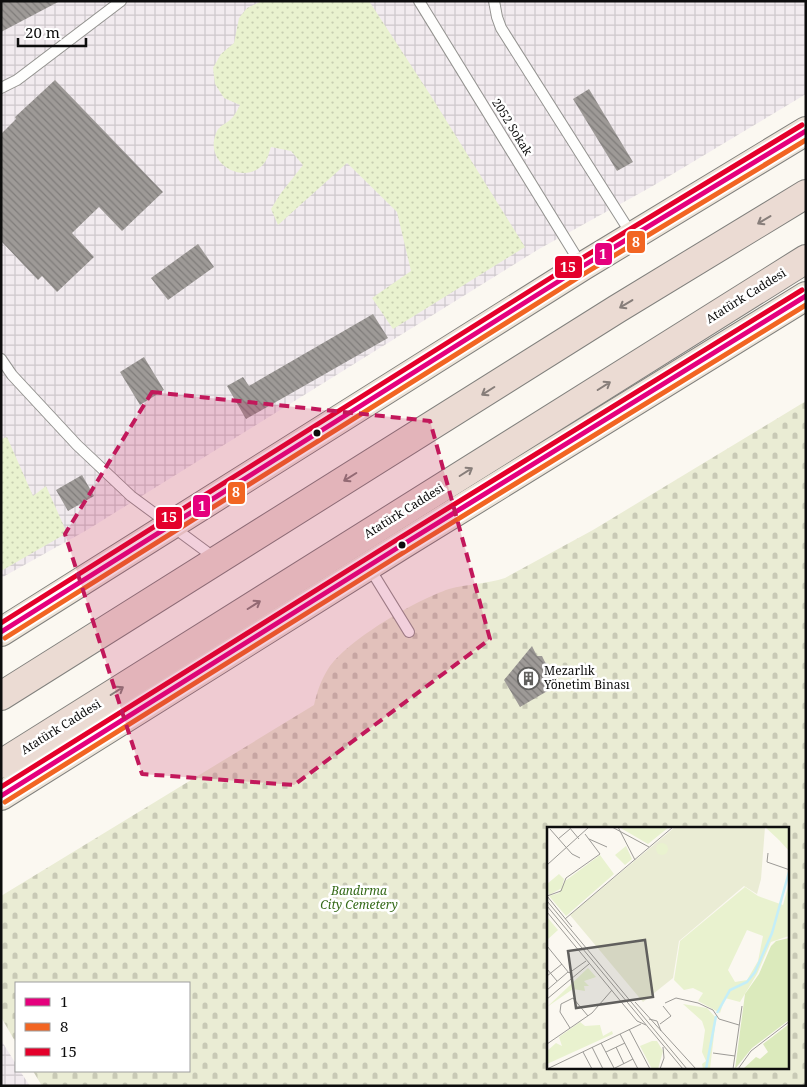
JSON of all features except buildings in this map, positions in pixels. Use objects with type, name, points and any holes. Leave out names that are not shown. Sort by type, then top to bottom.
[{"type":"highway","points":[[1,696],[617,310],[806,194]]},
{"type":"highway","name":"Atatürk Caddesi","points":[[1,764],[806,259]]},
{"type":"main road","points":[[1,632],[583,266],[806,131]]},
{"type":"main road","points":[[1,796],[806,296]]},
{"type":"lane","points":[[1,88],[17,80],[121,1]]},
{"type":"lane","name":"2052 Sokak","points":[[419,1],[583,266]]},
{"type":"lane","points":[[494,1],[501,28],[633,236]]},
{"type":"lane","points":[[1,359],[12,375],[77,445],[131,496],[218,560]]},
{"type":"lane","points":[[369,567],[410,632]]},
{"type":"highlighted area","points":[[152,392],[430,421],[490,639],[294,785],[142,774],[65,534]]},
{"type":"shaded area","points":[[1,1],[806,1],[806,94],[651,187],[539,249],[87,530],[1,578]]},
{"type":"shaded area","points":[[1,1040],[15,1062],[15,1072],[21,1072],[30,1086],[1,1086]]},
{"type":"green space","points":[[262,1],[369,1],[525,247],[393,329],[372,298],[411,271],[397,212],[347,163],[278,225],[271,209],[303,165],[291,151],[271,147],[266,160],[257,169],[248,173],[238,172],[228,169],[220,162],[215,153],[214,143],[218,129],[232,118],[240,105],[224,98],[215,84],[213,68],[221,54],[234,43],[239,18],[247,8]]},
{"type":"green space","name":"Bandırma City Cemetery","points":[[806,401],[806,1086],[42,1086],[34,1072],[190,1072],[190,982],[15,982],[15,1041],[1,1017],[1,896],[314,705],[323,677],[337,658],[383,622],[435,594],[449,589],[505,578],[593,530]]},
{"type":"green space","points":[[7,437],[33,496],[46,486],[67,533],[1,571],[1,439]]},
{"type":"transit line","name":"15","points":[[1,623],[579,260],[802,125]]},
{"type":"transit line","name":"1","points":[[1,632],[583,266],[806,131]]},
{"type":"transit line","name":"8","points":[[5,638],[587,272],[806,140]]},
{"type":"transit line","name":"15","points":[[1,787],[802,290]]},
{"type":"transit line","name":"1","points":[[1,796],[402,545],[806,296]]},
{"type":"transit line","name":"8","points":[[5,802],[406,551],[806,305]]},
{"type":"place","name":"Mezarlık Yönetim Binası","points":[[528,678]]}]
